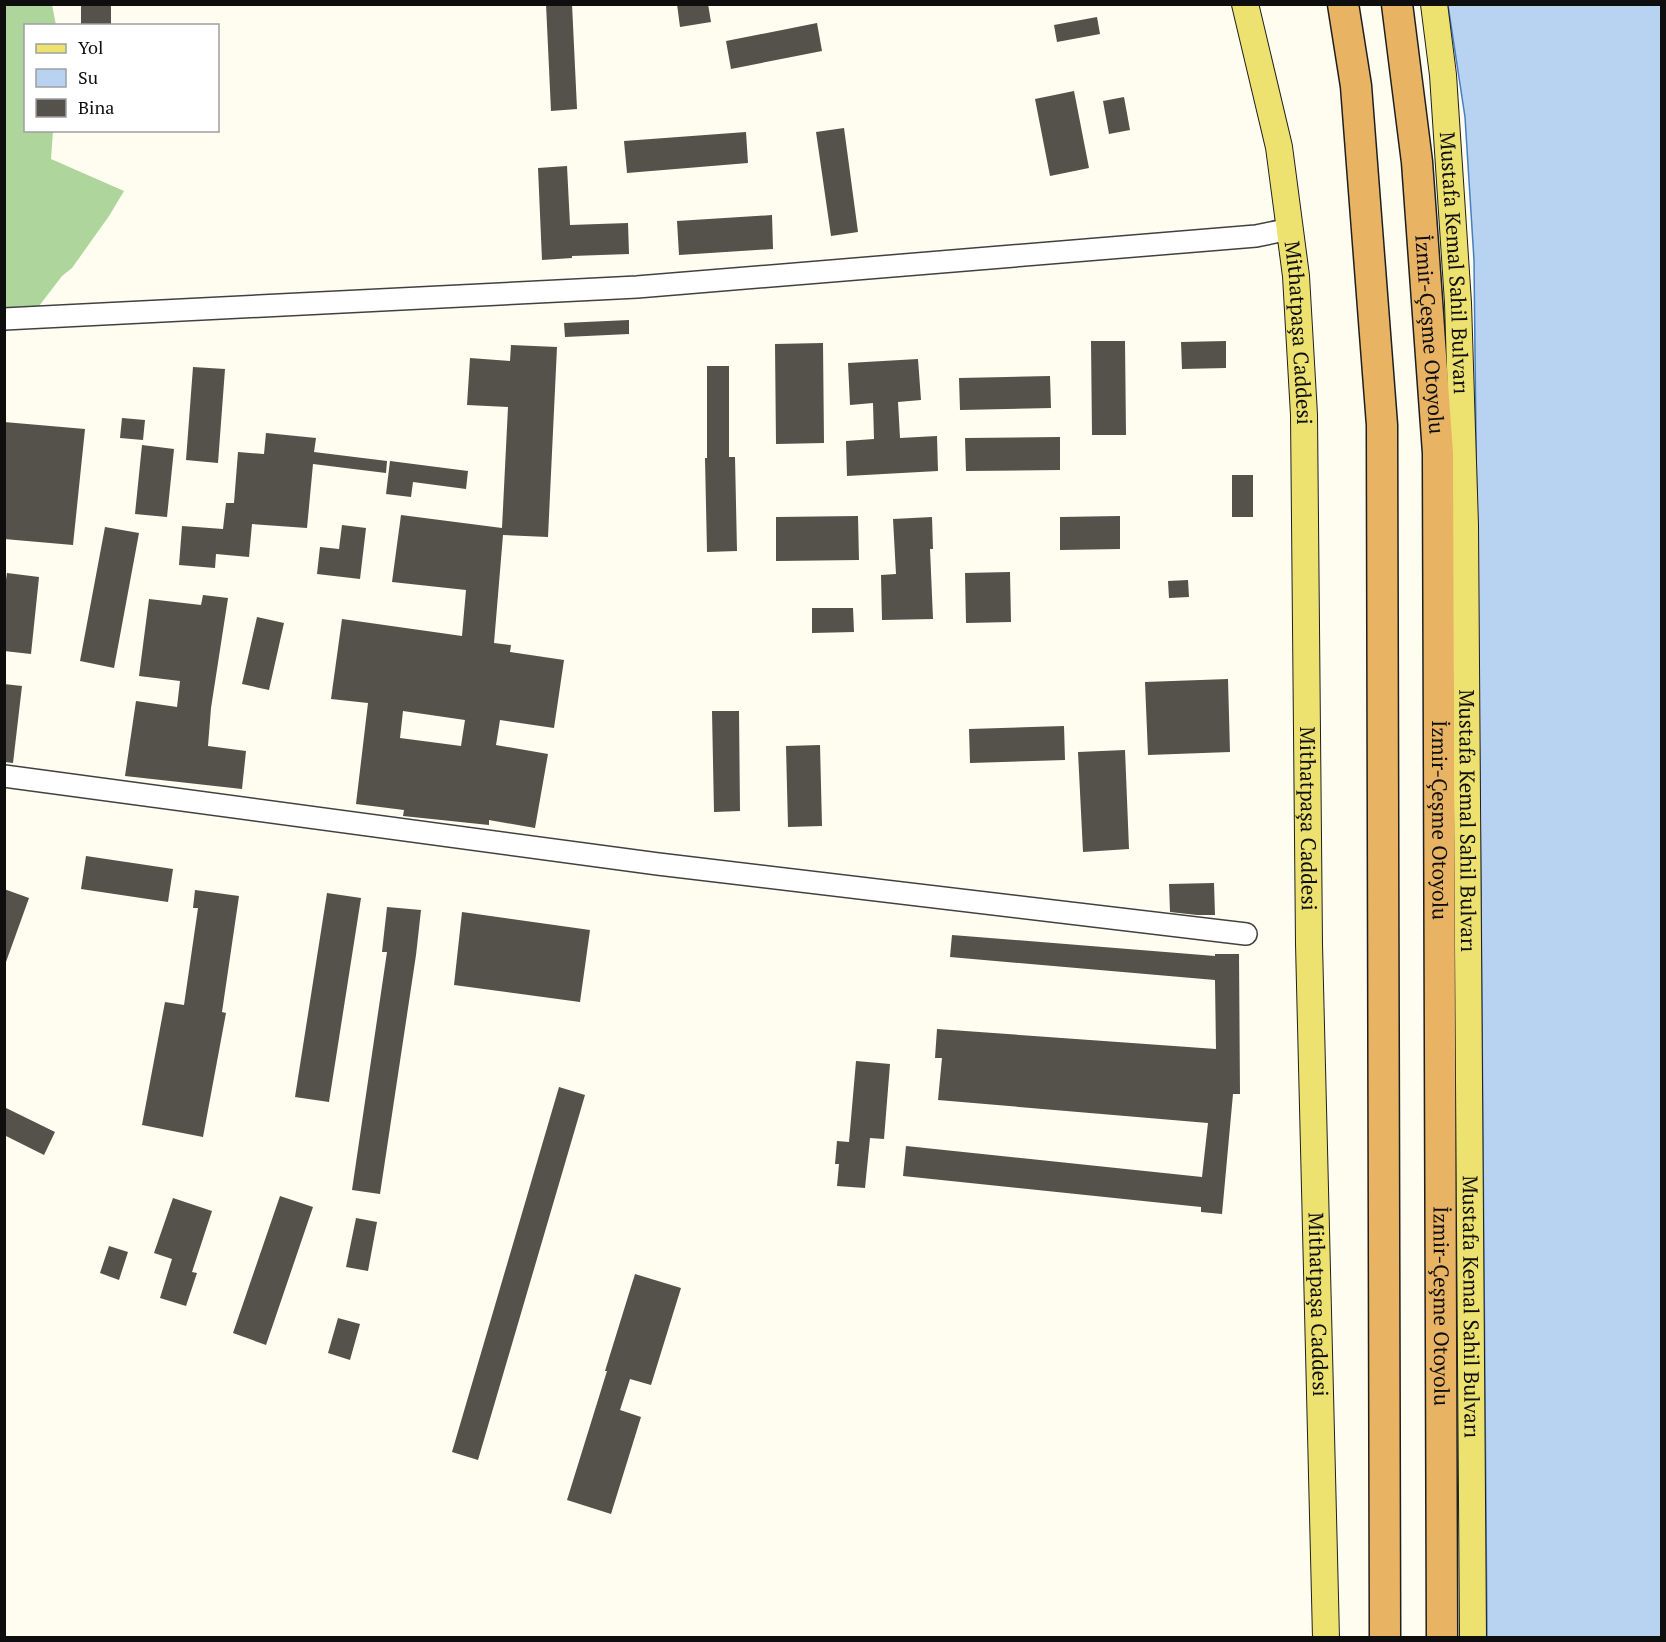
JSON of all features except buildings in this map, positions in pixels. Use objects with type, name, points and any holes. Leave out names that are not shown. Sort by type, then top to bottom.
[{"type":"highway","points":[[1343,4],[1356,86],[1382,425],[1385,1638]]},
{"type":"highway","name":"İzmir-Çeşme Otoyolu","points":[[1396,4],[1418,162],[1438,453],[1442,1638]]},
{"type":"main road","name":"Mithatpaşa Caddesi","points":[[1245,4],[1279,147],[1296,276],[1304,415],[1309,944],[1326,1638]]},
{"type":"main road","name":"Mustafa Kemal Sahil Bulvarı","points":[[1434,4],[1443,75],[1458,303],[1466,525],[1473,1638]]},
{"type":"lane","points":[[4,319],[637,287],[1256,236],[1290,228]]},
{"type":"lane","points":[[4,776],[658,864],[1246,934]]},
{"type":"green space","points":[[5,5],[52,5],[56,24],[24,24],[24,132],[53,132],[51,159],[124,191],[72,268],[62,276],[26,323],[5,332]]},
{"type":"water","points":[[1448,5],[1661,5],[1661,1637],[1487,1637],[1474,260],[1465,117]]}]
